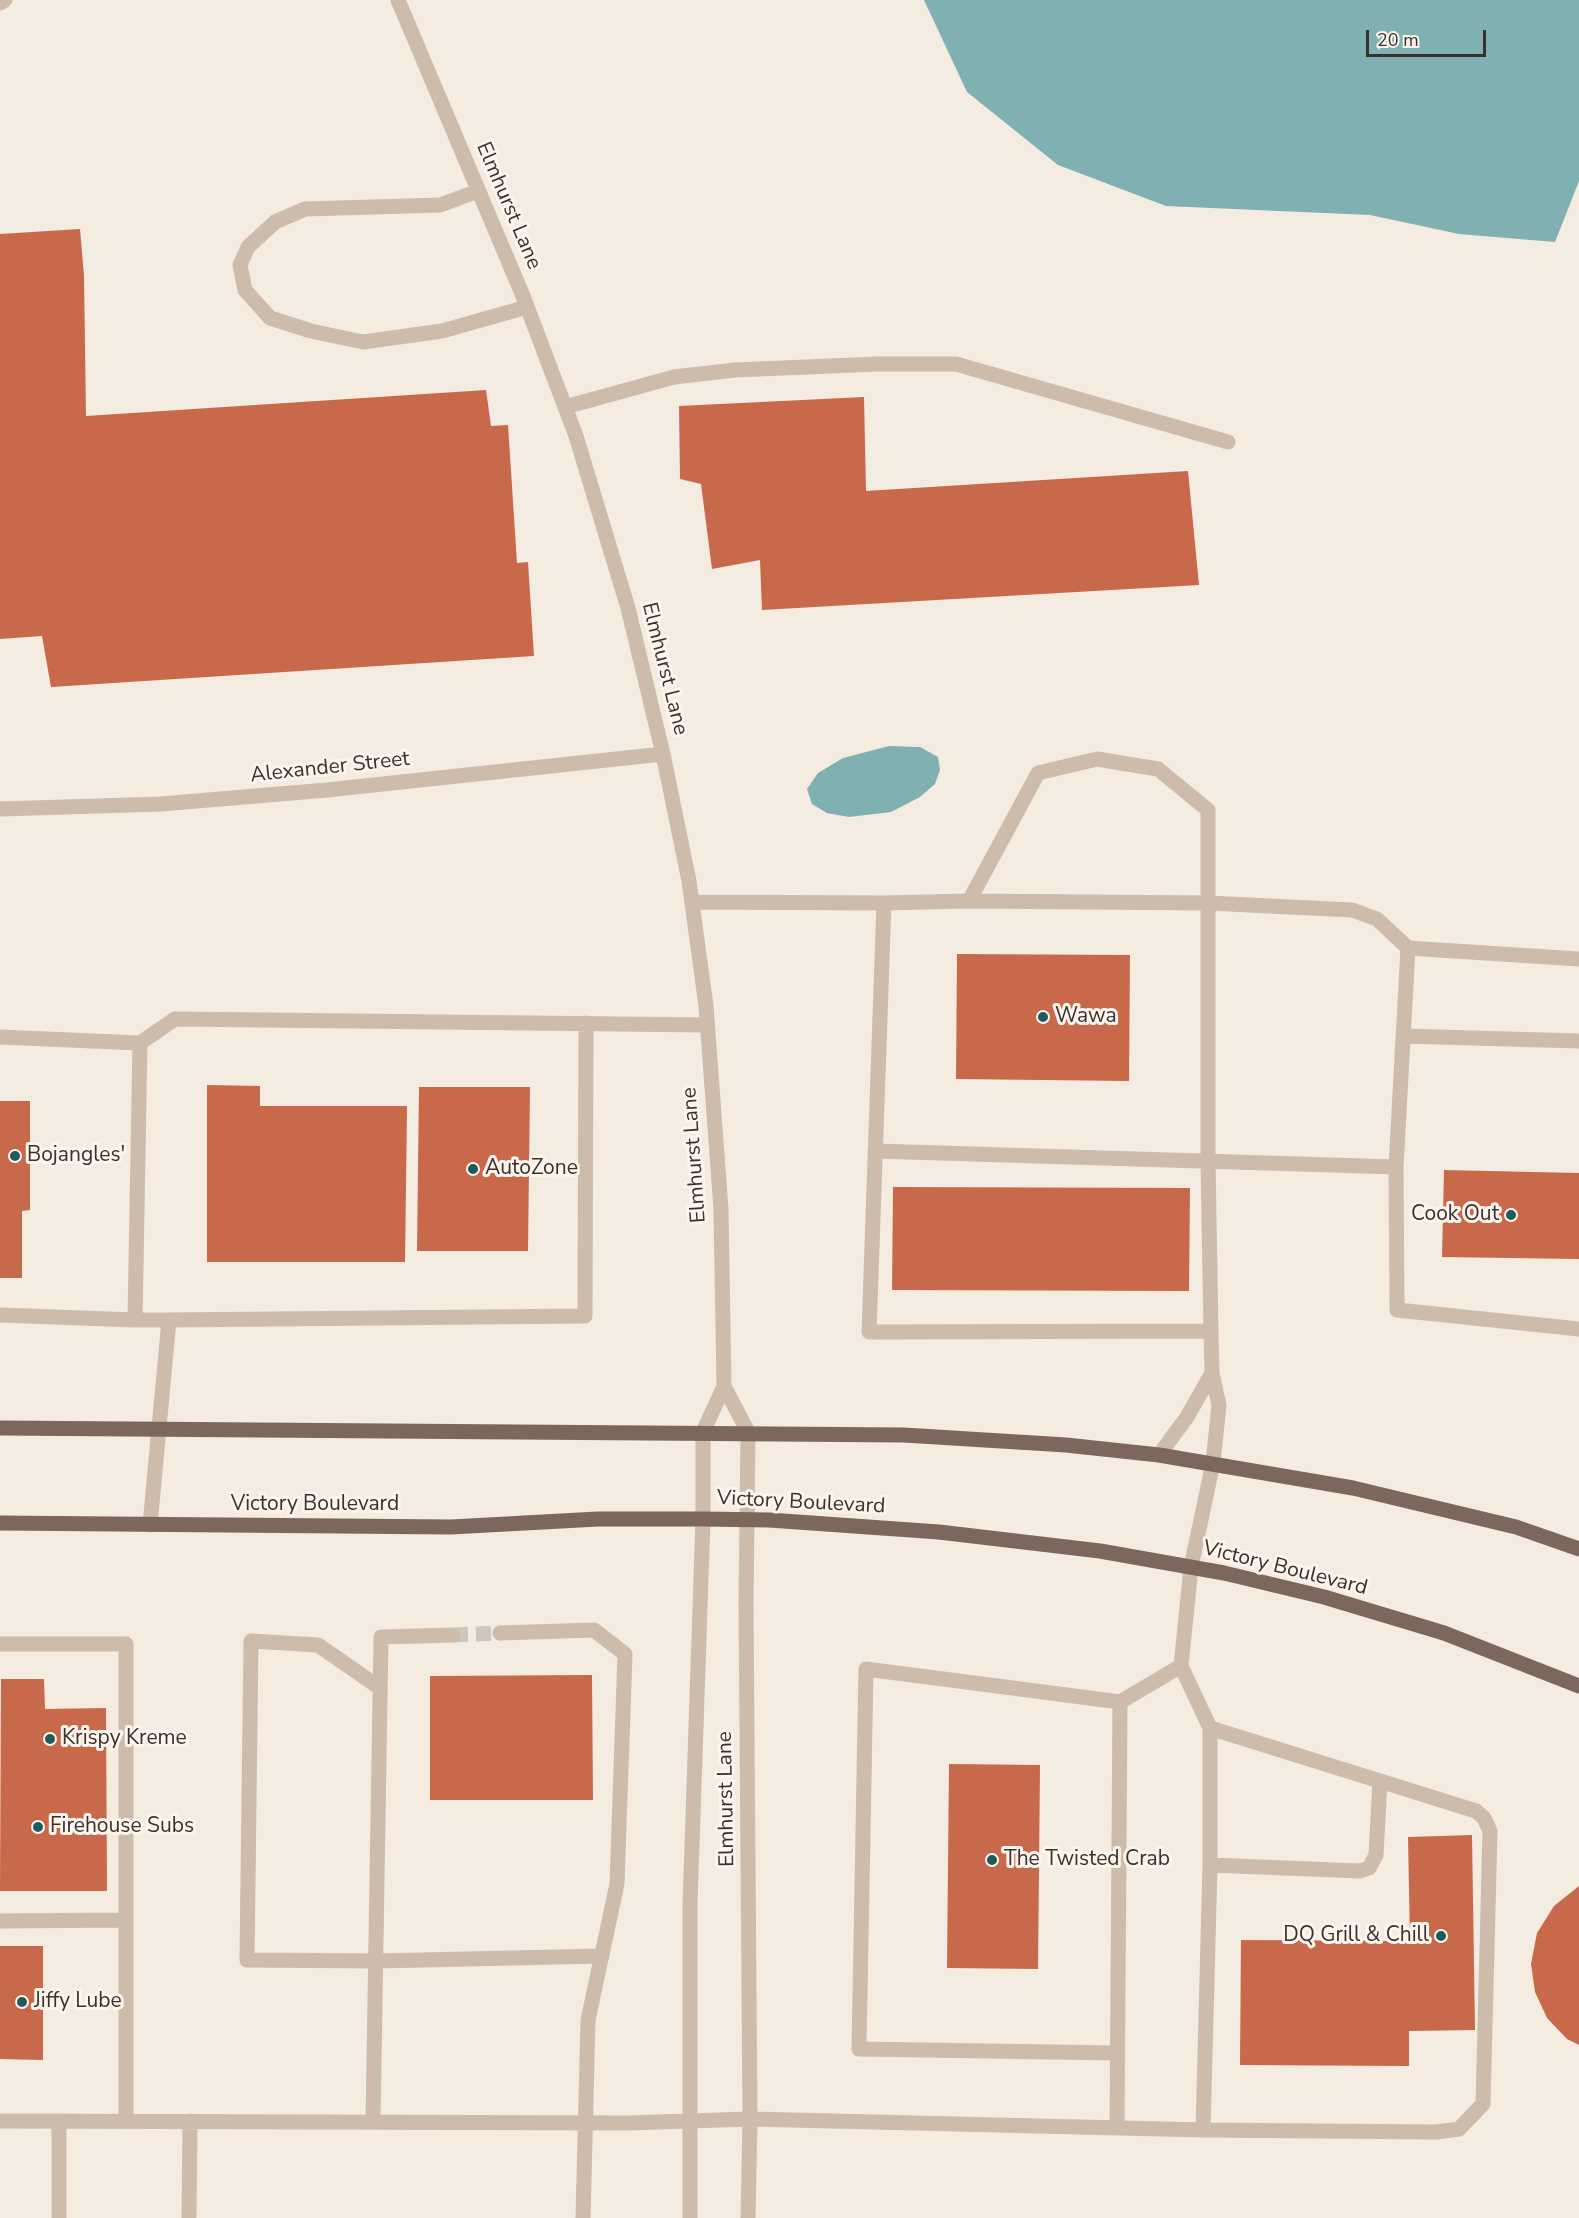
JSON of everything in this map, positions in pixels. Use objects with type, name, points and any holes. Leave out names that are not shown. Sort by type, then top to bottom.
[{"type":"main road","points":[[0,1428],[748,1432],[903,1435],[1066,1445],[1213,1463],[1353,1488],[1516,1527],[1579,1549]]},
{"type":"main road","name":"Victory Boulevard","points":[[0,1523],[451,1527],[598,1519],[703,1519],[939,1532],[1100,1551],[1191,1567],[1324,1597],[1444,1633],[1579,1686]]},
{"type":"street","points":[[0,3],[5,0]]},
{"type":"street","name":"Elmhurst Lane","points":[[398,0],[527,307],[565,406],[628,608],[663,754],[692,902],[707,1025],[721,1209],[724,1386],[703,1432],[703,1519],[690,1905],[690,2218]]},
{"type":"street","points":[[478,191],[440,205],[305,209],[295,213],[275,222],[248,247],[240,266],[245,290],[270,318],[311,331],[363,342],[442,331],[527,307]]},
{"type":"street","points":[[565,406],[674,377],[735,370],[878,364],[956,364],[1228,442]]},
{"type":"street","name":"Alexander Street","points":[[0,808],[160,804],[327,790],[663,754]]},
{"type":"street","points":[[969,901],[1038,773],[1097,759],[1158,769],[1208,810],[1208,1161],[1211,1331],[1212,1373],[1219,1406],[1213,1463],[1191,1567],[1181,1666],[1210,1728],[1210,1865],[1203,2130]]},
{"type":"street","points":[[692,902],[1208,903],[1352,910],[1377,919],[1408,948],[1579,959]]},
{"type":"street","points":[[884,903],[869,1332],[1211,1331]]},
{"type":"street","points":[[1408,948],[1396,1167],[1397,1310],[1579,1329]]},
{"type":"street","points":[[0,1037],[140,1043],[175,1019],[707,1025]]},
{"type":"street","points":[[0,1315],[135,1320],[585,1316],[586,1023]]},
{"type":"street","points":[[1403,1036],[1579,1041]]},
{"type":"street","points":[[135,1320],[140,1043]]},
{"type":"street","points":[[875,1151],[1396,1167]]},
{"type":"street","points":[[150,1525],[169,1320]]},
{"type":"street","points":[[1159,1455],[1187,1417],[1212,1373]]},
{"type":"street","name":"Elmhurst Lane","points":[[724,1386],[748,1432],[746,1520],[750,2119],[748,2218]]},
{"type":"street","points":[[500,1633],[594,1630],[625,1654],[617,1884],[588,2020],[583,2122],[583,2218]]},
{"type":"street","points":[[373,2122],[381,1637],[453,1635]]},
{"type":"street","points":[[381,1688],[318,1645],[251,1641],[247,1960],[376,1961],[602,1956]]},
{"type":"street","points":[[0,1644],[126,1644],[126,2121]]},
{"type":"street","points":[[1117,2054],[859,2049],[866,1669],[1120,1702],[1181,1666]]},
{"type":"street","points":[[1117,2128],[1120,1702]]},
{"type":"street","points":[[0,2121],[583,2122],[691,2118],[1203,2130],[1437,2132],[1459,2129],[1483,2104],[1490,1831],[1484,1818],[1476,1811],[1210,1728]]},
{"type":"street","points":[[1210,1865],[1360,1871],[1369,1868],[1376,1855],[1380,1781]]},
{"type":"street","points":[[0,1921],[126,1920]]},
{"type":"street","points":[[59,2121],[59,2218]]},
{"type":"street","points":[[189,2218],[190,2121]]},
{"type":"water","points":[[924,0],[1579,0],[1579,181],[1555,242],[1459,234],[1370,215],[1166,206],[1058,165],[967,92]]},
{"type":"water","points":[[889,746],[920,747],[938,757],[940,770],[935,784],[920,797],[891,812],[849,817],[827,813],[812,804],[807,789],[818,773],[843,758]]},
{"type":"building","points":[[80,229],[84,276],[86,416],[486,390],[491,426],[508,425],[517,563],[528,562],[534,656],[51,687],[42,636],[0,639],[0,234]]},
{"type":"building","points":[[864,397],[866,491],[1188,471],[1199,585],[762,610],[760,560],[712,569],[701,484],[680,479],[679,406]]},
{"type":"building","name":"Wawa","points":[[957,954],[1130,955],[1129,1081],[956,1079]]},
{"type":"building","points":[[207,1085],[260,1086],[260,1106],[407,1106],[405,1262],[207,1262]]},
{"type":"building","name":"AutoZone","points":[[419,1087],[530,1087],[528,1251],[417,1251]]},
{"type":"building","name":"Bojangles'","points":[[0,1101],[30,1101],[30,1210],[22,1211],[22,1278],[0,1278]]},
{"type":"building","name":"Cook Out","points":[[1444,1170],[1579,1173],[1579,1259],[1442,1257]]},
{"type":"building","points":[[893,1187],[1190,1188],[1189,1291],[892,1290]]},
{"type":"building","points":[[592,1675],[593,1800],[430,1800],[430,1676]]},
{"type":"building","points":[[1,1679],[44,1679],[45,1709],[106,1708],[107,1891],[0,1891]]},
{"type":"building","points":[[949,1764],[1040,1765],[1038,1969],[947,1968]]},
{"type":"building","points":[[1472,1835],[1475,2030],[1409,2031],[1409,2066],[1240,2065],[1241,1940],[1410,1941],[1408,1837]]},
{"type":"building","points":[[1579,1886],[1579,2045],[1567,2039],[1547,2018],[1535,1992],[1531,1964],[1537,1933],[1554,1906]]},
{"type":"building","name":"Jiffy Lube","points":[[0,1946],[43,1946],[43,2060],[0,2059]]},
{"type":"tunnel","points":[[453,1635],[500,1633]]},
{"type":"place","name":"Wawa","points":[[1043,1017]]},
{"type":"place","name":"Bojangles'","points":[[15,1156]]},
{"type":"place","name":"AutoZone","points":[[473,1169]]},
{"type":"place","name":"Cook Out","points":[[1511,1215]]},
{"type":"place","name":"Krispy Kreme","points":[[50,1739]]},
{"type":"place","name":"Firehouse Subs","points":[[38,1827]]},
{"type":"place","name":"The Twisted Crab","points":[[992,1860]]},
{"type":"place","name":"DQ Grill & Chill","points":[[1441,1936]]},
{"type":"place","name":"Jiffy Lube","points":[[22,2002]]}]
